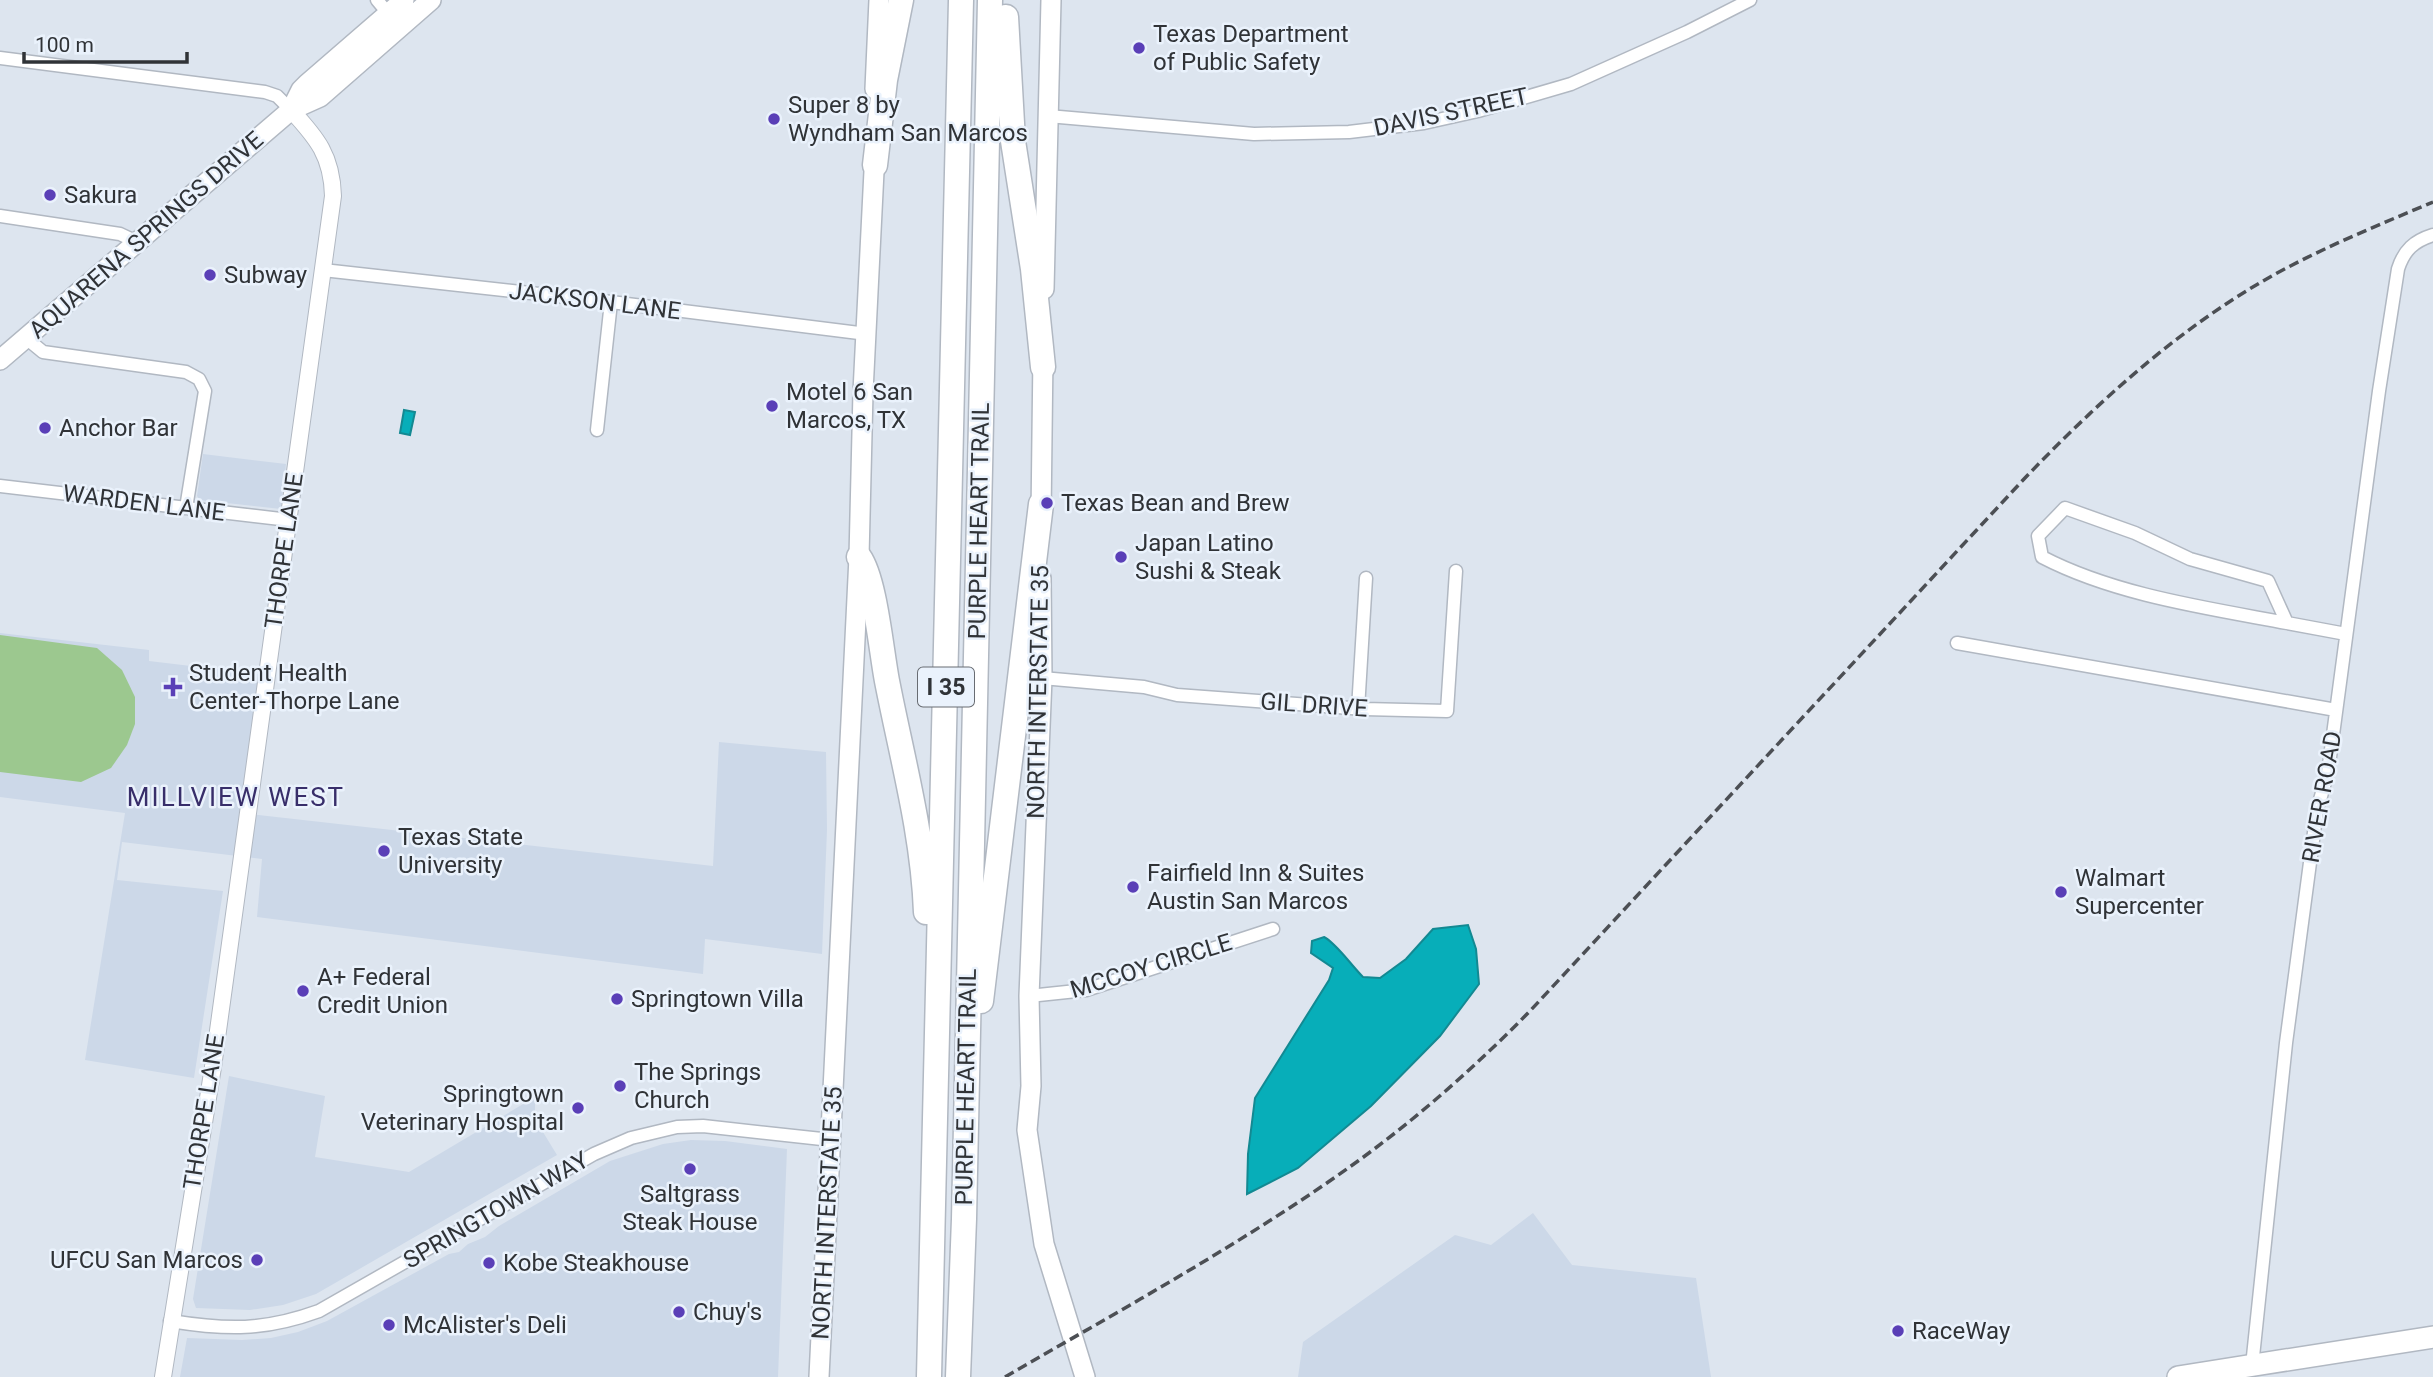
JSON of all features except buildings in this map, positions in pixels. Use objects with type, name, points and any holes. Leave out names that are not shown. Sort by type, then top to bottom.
[{"type":"highway","points":[[875,165],[885,80],[901,0]]},
{"type":"highway","name":"PURPLE HEART TRAIL","points":[[929,1376],[961,0]]},
{"type":"highway","name":"PURPLE HEART TRAIL","points":[[958,1367],[990,0]]},
{"type":"highway","points":[[1006,0],[1013,141],[1033,269],[1043,368]]},
{"type":"highway","points":[[966,1091],[986,969],[1014,710],[1041,504]]},
{"type":"highway","points":[[859,557],[869,578],[922,855],[927,941],[926,1025],[934,1170]]},
{"type":"main road","name":"AQUARENA SPRINGS DRIVE","points":[[0,360],[291,110],[307,84],[404,0]]},
{"type":"main road","name":"AQUARENA SPRINGS DRIVE","points":[[388,13],[431,0]]},
{"type":"main road","name":"NORTH INTERSTATE 35","points":[[819,1377],[859,557],[879,0]]},
{"type":"main road","name":"NORTH INTERSTATE 35","points":[[1051,0],[1041,504],[1042,678],[1029,996],[1031,1086],[1027,1130],[1044,1244],[1085,1377]]},
{"type":"main road","points":[[2178,1377],[2251,1371],[2433,1337]]},
{"type":"street","name":"DAVIS STREET","points":[[1048,116],[1254,134],[1349,132],[1424,123],[1478,111],[1571,84],[1750,0]]},
{"type":"street","points":[[0,58],[265,92],[276,96],[291,110]]},
{"type":"street","name":"THORPE LANE","points":[[163,1377],[212,1067],[332,198],[332,177],[328,160],[318,141],[291,110]]},
{"type":"street","points":[[0,216],[120,234],[137,242]]},
{"type":"street","name":"RIVER ROAD","points":[[2251,1371],[2286,1043],[2317,810],[2328,772],[2398,268],[2406,250],[2414,243],[2433,235]]},
{"type":"street","name":"JACKSON LANE","points":[[323,270],[867,334]]},
{"type":"street","points":[[597,429],[611,302]]},
{"type":"street","points":[[26,338],[43,352],[186,372],[199,379],[205,391],[186,508]]},
{"type":"street","name":"WARDEN LANE","points":[[0,486],[289,520]]},
{"type":"street","points":[[2287,623],[2268,580],[2190,559],[2135,533],[2065,508],[2038,536],[2042,557],[2071,572],[2183,604],[2346,634]]},
{"type":"street","name":"GIL DRIVE","points":[[1042,678],[1144,687],[1177,695],[1358,709],[1447,711],[1456,571]]},
{"type":"street","points":[[1358,709],[1366,578]]},
{"type":"street","points":[[1957,643],[2336,710]]},
{"type":"street","name":"MCCOY CIRCLE","points":[[1029,996],[1086,990],[1273,929]]},
{"type":"street","name":"SPRINGTOWN WAY","points":[[170,1321],[234,1329],[281,1323],[319,1311],[594,1154],[657,1130],[703,1126],[831,1139]]},
{"type":"shaded area","points":[[203,454],[286,464],[281,509],[200,500],[197,496]]},
{"type":"shaded area","name":"Texas State University","points":[[0,633],[149,650],[149,661],[259,674],[240,813],[713,866],[719,742],[826,752],[827,830],[822,954],[705,939],[703,974],[257,917],[262,859],[122,842],[117,880],[223,891],[194,1078],[85,1060],[125,813],[0,797]]},
{"type":"shaded area","points":[[229,1076],[325,1096],[315,1157],[409,1172],[535,1097],[535,1119],[557,1155],[316,1294],[283,1305],[250,1310],[196,1308],[193,1299]]},
{"type":"shaded area","points":[[691,1140],[725,1141],[787,1149],[778,1377],[180,1377],[187,1338],[271,1338],[298,1332],[327,1321],[449,1254],[459,1252],[468,1244],[485,1237],[499,1226],[610,1161],[663,1144]]},
{"type":"shaded area","points":[[1533,1213],[1572,1265],[1696,1278],[1711,1377],[1298,1377],[1303,1342],[1455,1235],[1491,1245]]},
{"type":"green space","points":[[0,635],[97,648],[122,670],[135,697],[135,724],[127,745],[111,768],[81,782],[0,772]]},
{"type":"water","points":[[404,410],[415,412],[410,435],[400,433]]},
{"type":"water","points":[[1468,925],[1476,949],[1479,984],[1440,1036],[1371,1106],[1298,1168],[1247,1194],[1248,1154],[1255,1098],[1329,980],[1333,968],[1311,953],[1312,941],[1324,937],[1363,977],[1380,978],[1406,959],[1433,929]]},
{"type":"railway","points":[[1005,1377],[1273,1219],[1358,1161],[1426,1108],[1530,1011],[2024,479],[2113,393],[2176,340],[2243,293],[2317,253],[2433,202]]},
{"type":"place","name":"Texas Department of Public Safety","points":[[1139,48]]},
{"type":"place","name":"Super 8 by Wyndham San Marcos","points":[[774,119]]},
{"type":"place","name":"Sakura","points":[[50,195]]},
{"type":"place","name":"Subway","points":[[210,275]]},
{"type":"place","name":"Motel 6 San Marcos, TX","points":[[772,406]]},
{"type":"place","name":"Anchor Bar","points":[[45,428]]},
{"type":"place","name":"Texas Bean and Brew","points":[[1047,503]]},
{"type":"place","name":"Japan Latino Sushi & Steak","points":[[1121,557]]},
{"type":"place","name":"Student Health Center-Thorpe Lane","points":[[173,687]]},
{"type":"place","name":"Texas State University","points":[[384,851]]},
{"type":"place","name":"Fairfield Inn & Suites Austin San Marcos","points":[[1133,887]]},
{"type":"place","name":"Walmart Supercenter","points":[[2061,892]]},
{"type":"place","name":"A+ Federal Credit Union","points":[[303,991]]},
{"type":"place","name":"Springtown Villa","points":[[617,999]]},
{"type":"place","name":"The Springs Church","points":[[620,1086]]},
{"type":"place","name":"Springtown Veterinary Hospital","points":[[578,1108]]},
{"type":"place","name":"Saltgrass Steak House","points":[[690,1169]]},
{"type":"place","name":"UFCU San Marcos","points":[[257,1260]]},
{"type":"place","name":"Kobe Steakhouse","points":[[489,1263]]},
{"type":"place","name":"Chuy's","points":[[679,1312]]},
{"type":"place","name":"McAlister's Deli","points":[[389,1325]]},
{"type":"place","name":"RaceWay","points":[[1898,1331]]},
{"type":"district","name":"MILLVIEW WEST","points":[[236,797]]}]
